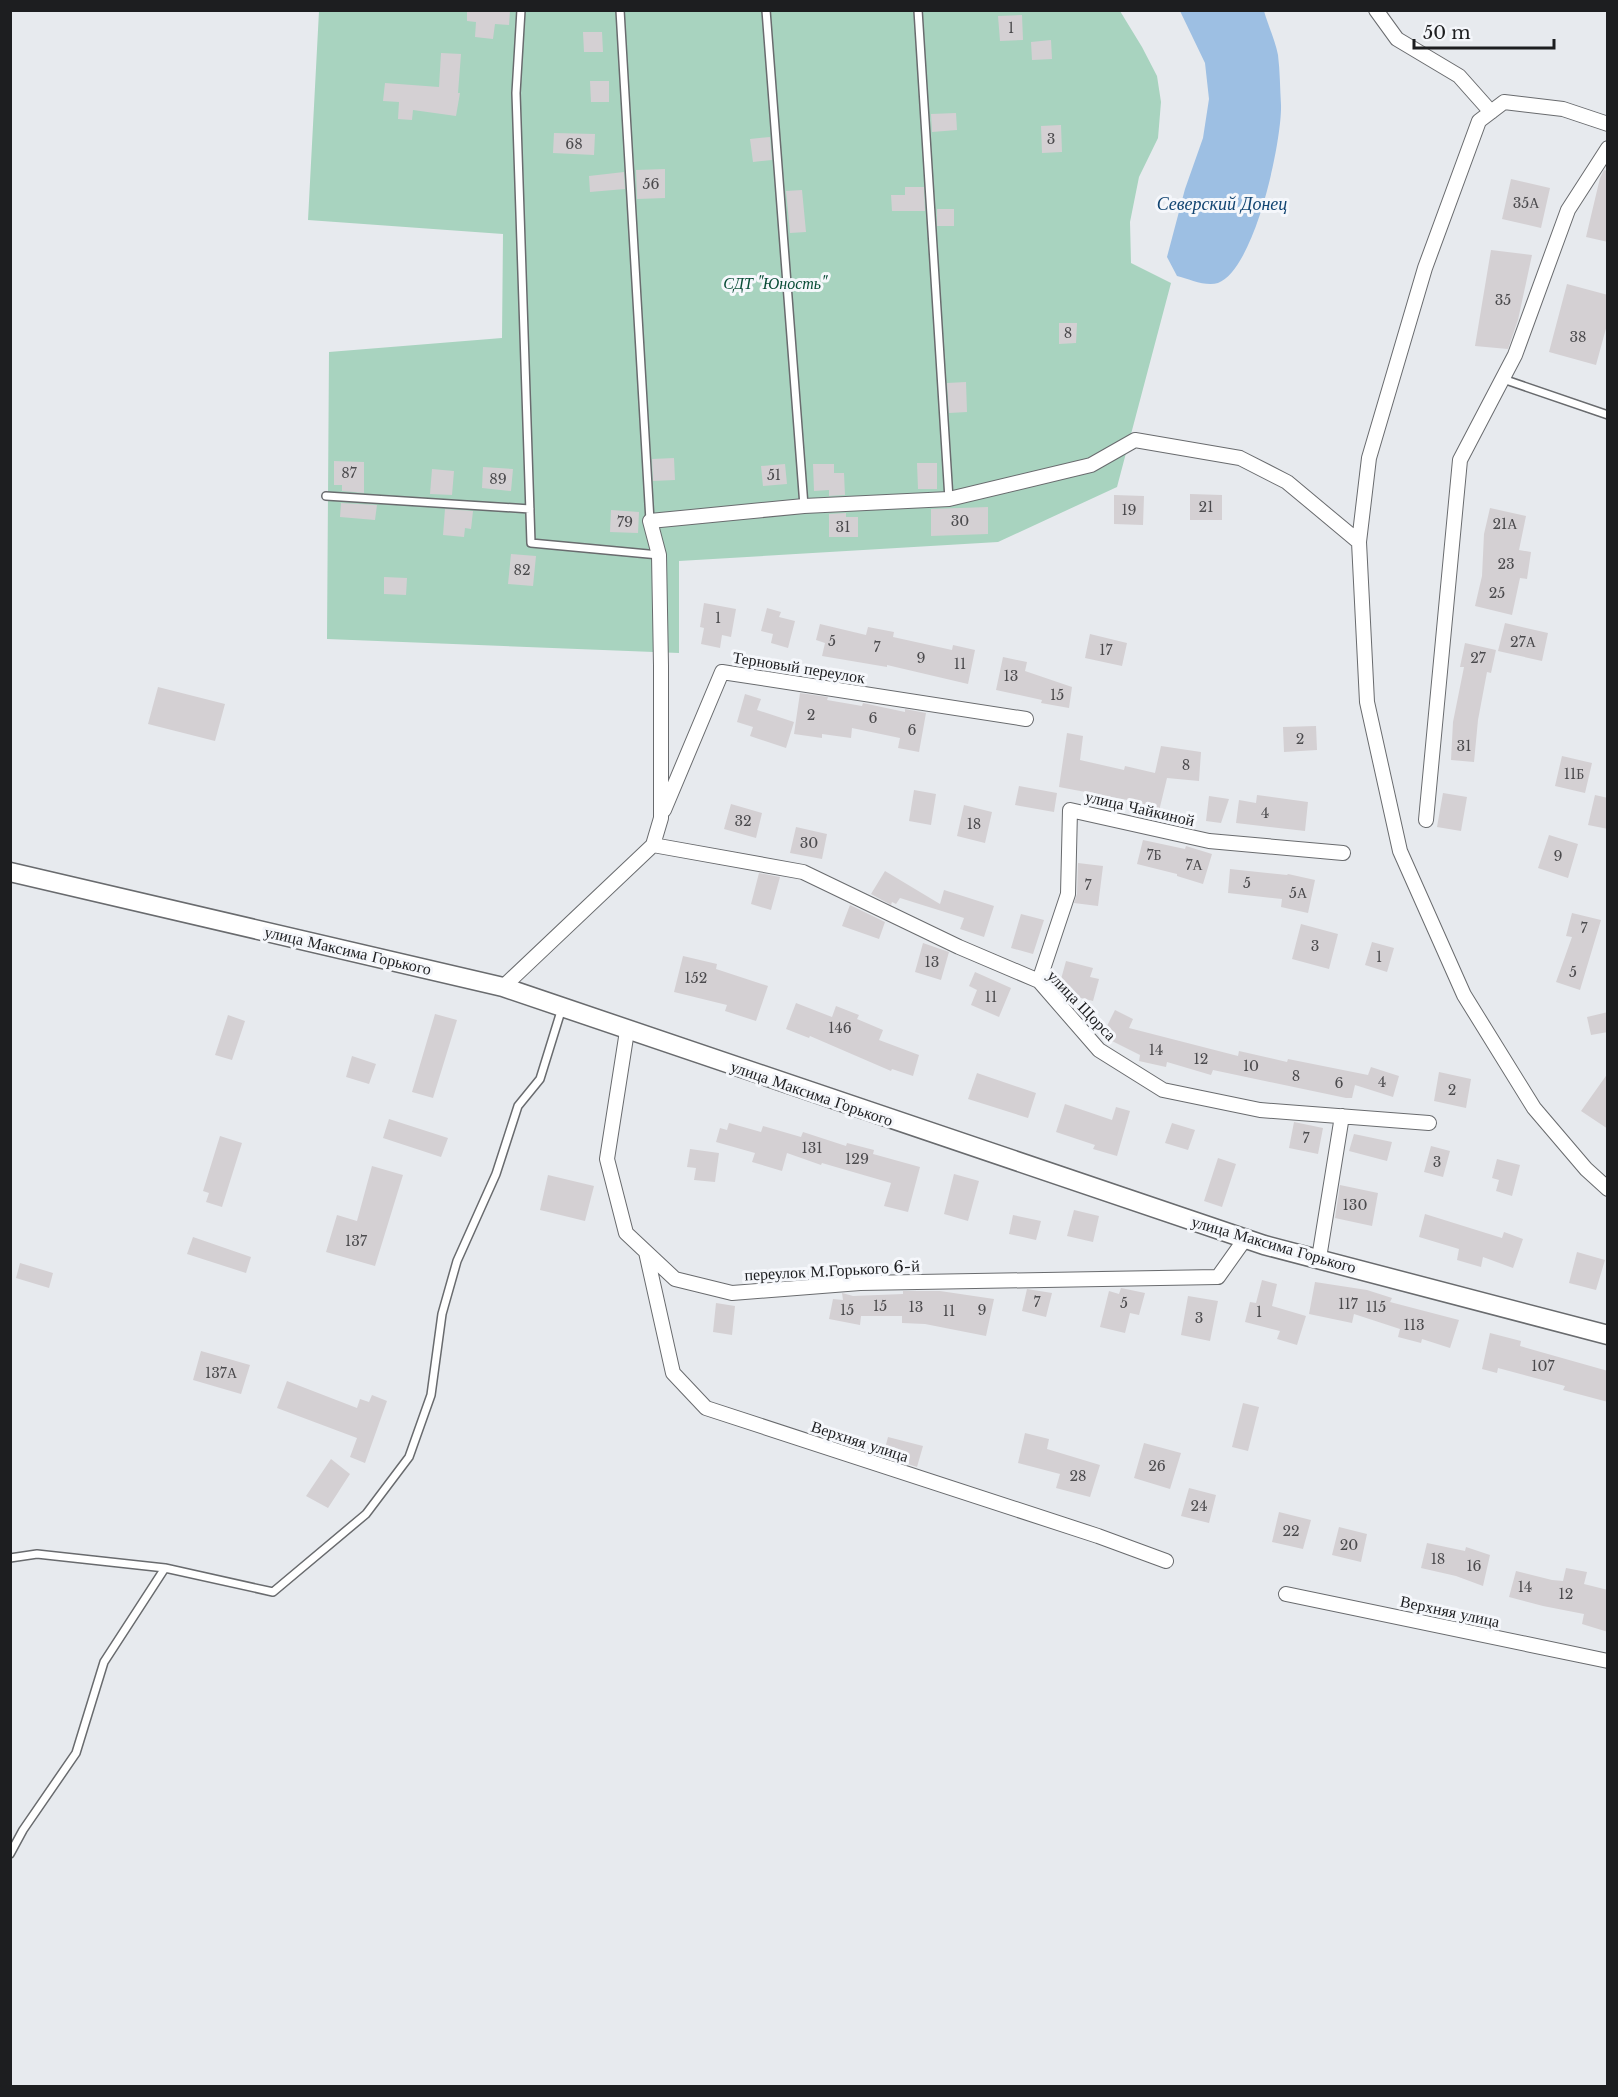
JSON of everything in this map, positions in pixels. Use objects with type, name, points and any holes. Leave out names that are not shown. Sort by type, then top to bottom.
[{"type":"street","points":[[1376,10],[1397,39],[1459,76],[1491,112]]},
{"type":"street","points":[[1608,124],[1563,109],[1504,102],[1479,121],[1425,267],[1369,458],[1359,542],[1367,702],[1400,850],[1464,995],[1534,1108],[1586,1169],[1608,1189]]},
{"type":"street","points":[[1426,820],[1460,460],[1515,355],[1568,210],[1608,148]]},
{"type":"street","points":[[503,987],[653,845],[661,818],[659,555],[650,520],[804,506],[949,499],[1091,465],[1136,440],[1240,458],[1287,482],[1359,542]]},
{"type":"street","name":"Терновый переулок","points":[[661,818],[722,672],[1026,719]]},
{"type":"street","name":"улица Чайкиной","points":[[1038,981],[1068,894],[1070,810],[1209,841],[1342,853]]},
{"type":"street","name":"улица Щорса","points":[[653,845],[803,872],[959,947],[1038,981],[1099,1050],[1163,1090],[1260,1110],[1429,1124]]},
{"type":"street","name":"улица Максима Горького","points":[[10,872],[503,987],[1245,1239],[1608,1335]]},
{"type":"street","name":"переулок М.Горького 6-й","points":[[627,1031],[607,1159],[626,1233],[675,1279],[732,1293],[860,1283],[1218,1277],[1245,1239]]},
{"type":"street","points":[[1319,1258],[1342,1116]]},
{"type":"street","name":"Верхняя улица","points":[[646,1252],[673,1373],[705,1408],[1098,1536],[1166,1561]]},
{"type":"street","name":"Верхняя улица","points":[[1286,1594],[1608,1661]]},
{"type":"lane","points":[[521,10],[516,93],[531,543],[659,555]]},
{"type":"lane","points":[[620,10],[650,520]]},
{"type":"lane","points":[[766,10],[804,506]]},
{"type":"lane","points":[[918,10],[949,499]]},
{"type":"lane","points":[[1503,379],[1608,415]]},
{"type":"lane","points":[[327,496],[530,509]]},
{"type":"lane","points":[[10,1558],[37,1554],[165,1568],[273,1592],[366,1514],[409,1457],[431,1395],[442,1314],[457,1261],[496,1174],[518,1106],[540,1079],[562,1008]]},
{"type":"lane","points":[[10,1854],[23,1830],[76,1753],[104,1662],[165,1568]]},
{"type":"green space","name":"СДТ \"Юность\"","points":[[319,11],[1120,11],[1157,76],[1161,102],[1158,138],[1139,177],[1130,222],[1131,263],[1171,283],[1117,487],[998,542],[679,561],[679,653],[327,639],[329,352],[502,338],[503,234],[308,220]]},
{"type":"water","name":"Северский Донец","points":[[1180,11],[1264,11],[1278,55],[1280,122],[1264,202],[1244,254],[1231,273],[1213,284],[1177,276],[1167,257],[1185,189],[1203,138],[1209,99],[1205,63]]},
{"type":"building","points":[[467,10],[510,11],[509,25],[495,24],[493,39],[475,37],[476,22],[467,21]]},
{"type":"building","points":[[1022,15],[1023,40],[1000,41],[998,16]]},
{"type":"building","points":[[583,32],[602,32],[603,52],[584,52]]},
{"type":"building","points":[[1051,40],[1052,59],[1032,60],[1031,42]]},
{"type":"building","points":[[441,53],[461,54],[458,93],[460,93],[456,116],[413,110],[412,120],[398,119],[399,102],[383,101],[385,83],[439,87]]},
{"type":"building","points":[[590,81],[609,81],[609,102],[591,102]]},
{"type":"building","points":[[956,113],[957,130],[932,132],[931,114]]},
{"type":"building","points":[[1061,125],[1062,152],[1042,153],[1041,126]]},
{"type":"building","points":[[554,133],[595,134],[594,155],[553,153]]},
{"type":"building","points":[[770,137],[772,160],[753,162],[750,139]]},
{"type":"building","points":[[665,169],[665,198],[637,199],[636,170]]},
{"type":"building","points":[[1604,170],[1608,171],[1608,242],[1586,237]]},
{"type":"building","points":[[624,172],[625,189],[590,192],[589,176]]},
{"type":"building","points":[[1511,179],[1550,188],[1541,228],[1502,219]]},
{"type":"building","points":[[905,187],[924,187],[925,211],[892,211],[891,195],[905,195]]},
{"type":"building","points":[[802,190],[806,232],[790,233],[786,191]]},
{"type":"building","points":[[937,209],[954,209],[954,226],[937,226]]},
{"type":"building","points":[[1491,250],[1532,255],[1518,320],[1508,349],[1475,346]]},
{"type":"building","points":[[1567,284],[1608,295],[1608,321],[1596,365],[1549,352]]},
{"type":"building","points":[[1059,323],[1077,323],[1076,343],[1059,344]]},
{"type":"building","points":[[966,382],[967,412],[949,413],[947,383]]},
{"type":"building","points":[[674,458],[675,480],[653,481],[652,459]]},
{"type":"building","points":[[334,461],[364,462],[364,493],[342,491],[342,485],[334,485]]},
{"type":"building","points":[[917,463],[937,463],[937,489],[918,489]]},
{"type":"building","points":[[785,464],[787,484],[763,486],[761,466]]},
{"type":"building","points":[[813,464],[834,464],[834,473],[844,473],[845,495],[829,496],[829,490],[814,491]]},
{"type":"building","points":[[483,467],[513,469],[511,491],[482,488]]},
{"type":"building","points":[[432,469],[454,471],[452,495],[430,494]]},
{"type":"building","points":[[1190,494],[1222,495],[1222,520],[1190,520]]},
{"type":"building","points":[[1114,495],[1144,496],[1143,525],[1114,524]]},
{"type":"building","points":[[341,503],[377,505],[375,520],[340,517]]},
{"type":"building","points":[[988,507],[988,534],[931,536],[931,509]]},
{"type":"building","points":[[1490,508],[1526,516],[1519,550],[1531,552],[1527,579],[1520,578],[1512,615],[1475,606],[1482,576],[1484,534]]},
{"type":"building","points":[[445,509],[473,511],[471,529],[465,528],[464,537],[443,535]]},
{"type":"building","points":[[611,510],[639,512],[638,533],[610,532]]},
{"type":"building","points":[[846,513],[846,517],[858,517],[858,537],[829,537],[829,514]]},
{"type":"building","points":[[511,554],[536,556],[533,586],[508,584]]},
{"type":"building","points":[[384,577],[407,578],[406,595],[384,594]]},
{"type":"building","points":[[704,603],[736,609],[731,637],[722,635],[720,648],[701,644],[704,628],[700,627]]},
{"type":"building","points":[[767,608],[781,612],[779,617],[795,621],[788,648],[771,643],[773,634],[761,631]]},
{"type":"building","points":[[1505,623],[1548,633],[1542,661],[1498,651]]},
{"type":"building","points":[[820,624],[866,635],[868,627],[894,632],[893,637],[952,650],[953,645],[975,650],[968,684],[887,665],[887,667],[822,656],[825,643],[816,640]]},
{"type":"building","points":[[1090,634],[1127,643],[1122,666],[1085,658]]},
{"type":"building","points":[[1465,643],[1496,650],[1491,673],[1487,672],[1478,720],[1474,762],[1451,760],[1453,722],[1464,667],[1460,667]]},
{"type":"building","points":[[1003,657],[1027,662],[1025,671],[1072,687],[1069,708],[1041,703],[1042,700],[996,690]]},
{"type":"building","points":[[158,687],[225,704],[215,741],[148,724]]},
{"type":"building","points":[[800,693],[828,697],[827,700],[862,706],[863,703],[905,712],[905,709],[926,713],[919,752],[898,748],[900,738],[852,728],[851,738],[822,734],[822,738],[794,734]]},
{"type":"building","points":[[745,694],[761,699],[757,710],[794,722],[786,748],[750,736],[753,727],[737,722]]},
{"type":"building","points":[[1316,726],[1317,750],[1284,752],[1283,727]]},
{"type":"building","points":[[1067,733],[1083,736],[1080,760],[1124,770],[1125,766],[1155,773],[1161,746],[1201,752],[1199,781],[1167,778],[1159,811],[1137,806],[1138,802],[1059,787]]},
{"type":"building","points":[[1562,756],[1592,763],[1585,793],[1555,786]]},
{"type":"building","points":[[1019,786],[1057,793],[1054,812],[1015,805]]},
{"type":"building","points":[[914,790],[936,794],[931,825],[909,821]]},
{"type":"building","points":[[1443,793],[1467,797],[1461,831],[1437,827]]},
{"type":"building","points":[[1257,795],[1308,802],[1305,831],[1236,823],[1239,800],[1256,803]]},
{"type":"building","points":[[1595,795],[1608,798],[1608,829],[1588,825]]},
{"type":"building","points":[[1209,796],[1229,799],[1221,823],[1206,821]]},
{"type":"building","points":[[731,804],[762,813],[756,838],[724,829]]},
{"type":"building","points":[[964,805],[992,812],[985,843],[957,836]]},
{"type":"building","points":[[796,827],[827,834],[822,859],[790,853]]},
{"type":"building","points":[[1549,835],[1578,844],[1568,878],[1538,868]]},
{"type":"building","points":[[1143,840],[1185,849],[1186,846],[1212,854],[1203,884],[1177,876],[1177,874],[1137,864]]},
{"type":"building","points":[[1078,863],[1103,866],[1098,906],[1074,903],[1077,894]]},
{"type":"building","points":[[1230,869],[1288,874],[1315,880],[1308,913],[1281,907],[1282,899],[1228,893]]},
{"type":"building","points":[[885,871],[940,904],[944,890],[994,906],[984,937],[960,929],[964,918],[900,898],[896,904],[892,902],[891,905],[871,894]]},
{"type":"building","points":[[759,873],[780,877],[771,910],[751,904]]},
{"type":"building","points":[[850,905],[885,922],[879,939],[842,926]]},
{"type":"building","points":[[1572,913],[1601,920],[1580,990],[1556,982],[1572,937],[1566,936]]},
{"type":"building","points":[[1021,914],[1044,920],[1033,954],[1011,948]]},
{"type":"building","points":[[1301,924],[1338,934],[1329,969],[1292,959]]},
{"type":"building","points":[[1372,942],[1394,948],[1387,972],[1365,965]]},
{"type":"building","points":[[923,943],[949,952],[941,980],[915,972]]},
{"type":"building","points":[[683,956],[717,964],[716,969],[768,986],[756,1021],[725,1011],[727,1005],[674,992]]},
{"type":"building","points":[[1066,961],[1093,968],[1090,977],[1099,979],[1093,1001],[1061,993],[1058,990]]},
{"type":"building","points":[[975,972],[1011,988],[999,1017],[971,1005],[977,990],[969,986]]},
{"type":"building","points":[[796,1003],[832,1017],[836,1006],[859,1015],[857,1019],[883,1030],[879,1040],[919,1055],[913,1076],[892,1069],[891,1071],[810,1036],[809,1038],[786,1029]]},
{"type":"building","points":[[1115,1010],[1133,1019],[1129,1028],[1238,1056],[1239,1051],[1287,1062],[1288,1059],[1368,1075],[1371,1067],[1399,1076],[1393,1097],[1355,1085],[1352,1098],[1346,1098],[1213,1070],[1211,1075],[1167,1062],[1166,1067],[1139,1061],[1140,1055],[1102,1036]]},
{"type":"building","points":[[1608,1012],[1608,1032],[1591,1035],[1587,1017]]},
{"type":"building","points":[[435,1014],[457,1020],[433,1098],[412,1092]]},
{"type":"building","points":[[228,1015],[245,1021],[232,1060],[215,1055]]},
{"type":"building","points":[[352,1056],[376,1064],[369,1084],[346,1077]]},
{"type":"building","points":[[1439,1072],[1471,1079],[1466,1108],[1434,1101]]},
{"type":"building","points":[[977,1073],[1036,1093],[1028,1118],[968,1099]]},
{"type":"building","points":[[1608,1073],[1608,1129],[1581,1111]]},
{"type":"building","points":[[1065,1104],[1112,1120],[1116,1107],[1130,1111],[1117,1156],[1093,1149],[1095,1145],[1056,1132]]},
{"type":"building","points":[[389,1119],[448,1138],[441,1157],[383,1138]]},
{"type":"building","points":[[1294,1122],[1323,1128],[1318,1154],[1289,1148]]},
{"type":"building","points":[[729,1123],[761,1132],[763,1126],[801,1137],[803,1132],[846,1146],[847,1143],[874,1150],[873,1154],[920,1167],[908,1212],[884,1206],[891,1183],[822,1163],[821,1165],[787,1153],[782,1171],[752,1162],[755,1153],[716,1142],[720,1128],[727,1130]]},
{"type":"building","points":[[1172,1123],[1195,1130],[1188,1150],[1165,1143]]},
{"type":"building","points":[[1354,1134],[1392,1142],[1387,1161],[1349,1151]]},
{"type":"building","points":[[220,1136],[242,1143],[222,1207],[206,1202],[209,1193],[203,1191]]},
{"type":"building","points":[[1431,1146],[1450,1151],[1443,1177],[1424,1172]]},
{"type":"building","points":[[690,1149],[719,1153],[715,1182],[694,1180],[696,1168],[687,1167]]},
{"type":"building","points":[[1218,1158],[1236,1164],[1222,1207],[1204,1201]]},
{"type":"building","points":[[1497,1159],[1520,1165],[1512,1196],[1496,1191],[1499,1180],[1492,1178]]},
{"type":"building","points":[[372,1166],[403,1175],[375,1266],[326,1252],[337,1215],[357,1221]]},
{"type":"building","points":[[954,1174],[979,1181],[968,1221],[944,1214]]},
{"type":"building","points":[[548,1175],[594,1186],[585,1221],[540,1210]]},
{"type":"building","points":[[1340,1185],[1378,1193],[1372,1226],[1335,1218]]},
{"type":"building","points":[[1074,1210],[1099,1216],[1093,1242],[1067,1236]]},
{"type":"building","points":[[1425,1214],[1502,1238],[1504,1232],[1523,1239],[1513,1268],[1483,1257],[1481,1267],[1457,1260],[1459,1249],[1419,1237]]},
{"type":"building","points":[[1013,1215],[1041,1221],[1036,1240],[1009,1234]]},
{"type":"building","points":[[193,1237],[251,1257],[246,1273],[187,1254]]},
{"type":"building","points":[[1577,1252],[1605,1260],[1596,1290],[1569,1283]]},
{"type":"building","points":[[20,1263],[53,1273],[49,1288],[16,1278]]},
{"type":"building","points":[[1262,1280],[1277,1284],[1272,1306],[1306,1316],[1297,1345],[1277,1339],[1280,1331],[1245,1322],[1250,1302],[1256,1303]]},
{"type":"building","points":[[1315,1282],[1367,1290],[1392,1298],[1390,1302],[1459,1320],[1450,1348],[1422,1339],[1421,1343],[1398,1337],[1400,1329],[1354,1314],[1352,1323],[1309,1314]]},
{"type":"building","points":[[1121,1288],[1145,1293],[1139,1315],[1130,1313],[1125,1333],[1100,1327],[1109,1291],[1119,1294]]},
{"type":"building","points":[[1027,1289],[1052,1293],[1046,1317],[1022,1311]]},
{"type":"building","points":[[903,1291],[940,1291],[994,1299],[986,1336],[925,1324],[902,1323],[902,1316],[861,1316],[860,1325],[829,1319],[833,1299],[843,1300],[842,1293],[853,1296],[903,1294]]},
{"type":"building","points":[[1188,1296],[1218,1301],[1210,1341],[1181,1335]]},
{"type":"building","points":[[716,1303],[735,1306],[732,1335],[713,1332]]},
{"type":"building","points":[[1490,1333],[1521,1341],[1520,1346],[1608,1371],[1608,1402],[1563,1390],[1565,1386],[1498,1368],[1497,1373],[1482,1369]]},
{"type":"building","points":[[201,1351],[250,1365],[241,1394],[193,1380]]},
{"type":"building","points":[[287,1381],[357,1408],[360,1399],[369,1402],[372,1395],[387,1401],[365,1463],[350,1457],[357,1438],[277,1408]]},
{"type":"building","points":[[1243,1403],[1259,1407],[1248,1451],[1232,1447]]},
{"type":"building","points":[[1025,1433],[1049,1439],[1047,1449],[1100,1465],[1090,1497],[1056,1488],[1060,1474],[1018,1463]]},
{"type":"building","points":[[888,1437],[923,1446],[917,1467],[883,1456]]},
{"type":"building","points":[[1144,1443],[1181,1453],[1170,1489],[1134,1478]]},
{"type":"building","points":[[331,1459],[350,1474],[328,1508],[306,1496]]},
{"type":"building","points":[[1189,1488],[1216,1495],[1209,1523],[1181,1516]]},
{"type":"building","points":[[1279,1512],[1311,1520],[1303,1549],[1272,1542]]},
{"type":"building","points":[[1339,1527],[1367,1534],[1361,1562],[1332,1555]]},
{"type":"building","points":[[1427,1543],[1465,1551],[1466,1547],[1490,1555],[1483,1586],[1456,1576],[1421,1568]]},
{"type":"building","points":[[1566,1568],[1587,1572],[1584,1584],[1608,1590],[1608,1632],[1582,1624],[1584,1614],[1509,1597],[1516,1571],[1563,1581]]}]
